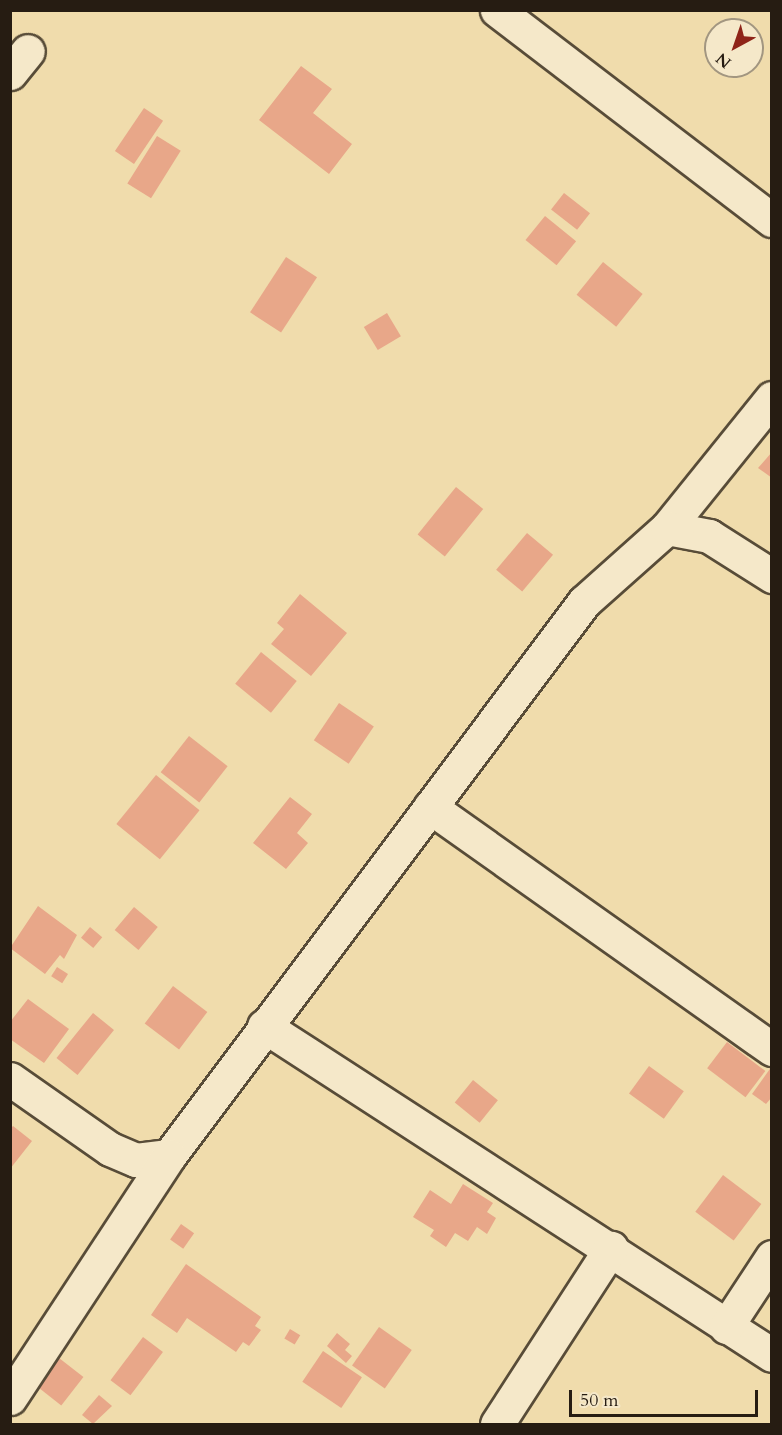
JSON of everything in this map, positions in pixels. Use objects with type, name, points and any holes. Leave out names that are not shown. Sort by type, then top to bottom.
[{"type":"street","points":[[497,10],[771,220]]},
{"type":"street","points":[[10,1398],[169,1156],[199,1122],[264,1026],[584,602],[667,528],[771,398]]},
{"type":"street","points":[[667,528],[709,536],[771,576]]},
{"type":"street","points":[[430,807],[771,1049]]},
{"type":"street","points":[[264,1026],[611,1248],[771,1355]]},
{"type":"street","points":[[10,1079],[110,1149],[136,1160],[169,1156]]},
{"type":"street","points":[[497,1425],[611,1248]]},
{"type":"street","points":[[726,1327],[771,1257]]},
{"type":"building","points":[[301,66],[332,89],[313,113],[352,144],[329,174],[259,120]]},
{"type":"building","points":[[144,108],[163,121],[134,164],[115,151]]},
{"type":"building","points":[[157,136],[181,151],[151,198],[127,183]]},
{"type":"building","points":[[564,193],[590,213],[577,230],[551,210]]},
{"type":"building","points":[[545,216],[576,241],[557,265],[525,240]]},
{"type":"building","points":[[286,257],[317,277],[281,333],[250,312]]},
{"type":"building","points":[[603,262],[643,294],[616,327],[577,295]]},
{"type":"building","points":[[387,313],[401,336],[378,350],[364,327]]},
{"type":"building","points":[[772,452],[772,478],[758,468]]},
{"type":"building","points":[[456,487],[483,509],[445,556],[418,534]]},
{"type":"building","points":[[527,533],[553,555],[522,592],[496,570]]},
{"type":"building","points":[[300,594],[347,633],[311,676],[271,644],[284,629],[277,623]]},
{"type":"building","points":[[261,652],[297,681],[271,713],[235,684]]},
{"type":"building","points":[[339,703],[374,726],[349,764],[314,740]]},
{"type":"building","points":[[189,736],[228,766],[199,802],[161,772]]},
{"type":"building","points":[[156,775],[200,810],[160,859],[116,824]]},
{"type":"building","points":[[290,797],[312,814],[297,833],[308,843],[286,869],[253,843]]},
{"type":"building","points":[[38,906],[77,935],[64,959],[60,955],[45,974],[10,948]]},
{"type":"building","points":[[134,907],[158,927],[138,950],[115,930]]},
{"type":"building","points":[[90,927],[102,937],[93,948],[81,938]]},
{"type":"building","points":[[57,967],[68,974],[62,983],[51,976]]},
{"type":"building","points":[[173,986],[207,1012],[179,1049],[145,1024]]},
{"type":"building","points":[[28,999],[69,1029],[44,1063],[10,1039],[10,1022]]},
{"type":"building","points":[[93,1013],[114,1030],[77,1075],[56,1058]]},
{"type":"building","points":[[727,1042],[765,1071],[745,1097],[707,1068]]},
{"type":"building","points":[[649,1066],[684,1091],[664,1119],[629,1094]]},
{"type":"building","points":[[772,1066],[772,1097],[766,1104],[752,1094]]},
{"type":"building","points":[[473,1080],[498,1100],[480,1123],[455,1103]]},
{"type":"building","points":[[13,1126],[32,1141],[10,1169],[10,1129]]},
{"type":"building","points":[[723,1175],[761,1204],[734,1241],[695,1212]]},
{"type":"building","points":[[463,1184],[493,1203],[487,1212],[496,1218],[487,1234],[477,1227],[468,1241],[455,1233],[446,1247],[430,1236],[434,1230],[413,1217],[430,1190],[451,1204]]},
{"type":"building","points":[[181,1224],[194,1233],[183,1249],[170,1240]]},
{"type":"building","points":[[186,1264],[261,1317],[255,1326],[261,1330],[249,1346],[243,1342],[236,1352],[187,1318],[177,1333],[151,1315]]},
{"type":"building","points":[[379,1327],[412,1350],[385,1388],[352,1366]]},
{"type":"building","points":[[290,1329],[300,1335],[295,1345],[284,1338]]},
{"type":"building","points":[[337,1333],[350,1344],[345,1350],[352,1356],[346,1363],[327,1346]]},
{"type":"building","points":[[143,1337],[163,1352],[130,1395],[111,1380]]},
{"type":"building","points":[[323,1351],[362,1377],[341,1408],[302,1382]]},
{"type":"building","points":[[59,1358],[83,1377],[61,1405],[37,1386]]},
{"type":"building","points":[[99,1395],[112,1406],[93,1424],[82,1415]]}]
